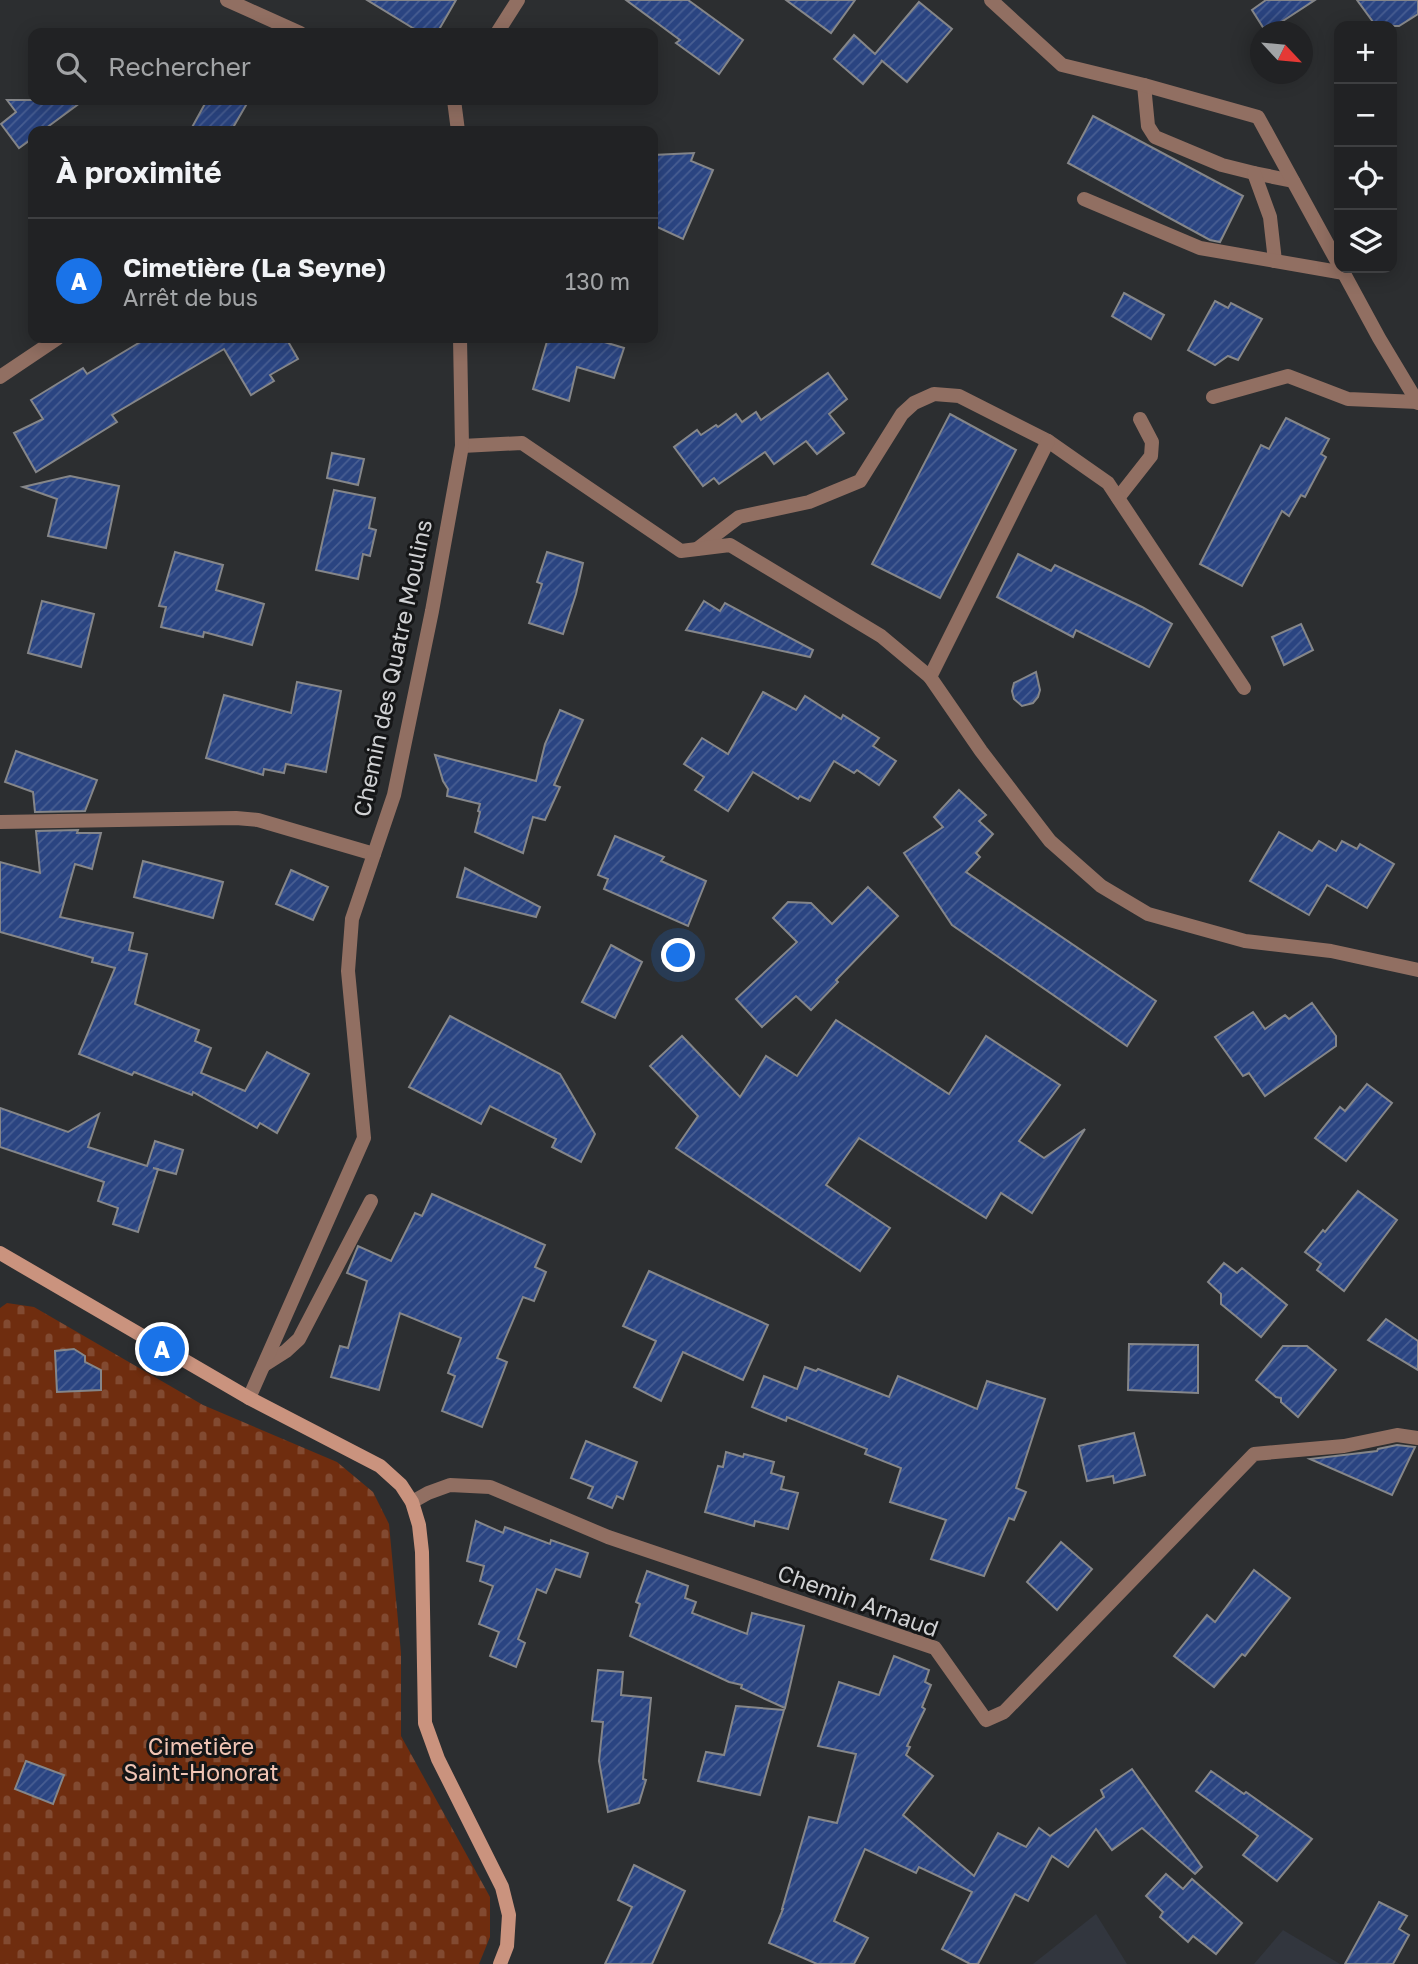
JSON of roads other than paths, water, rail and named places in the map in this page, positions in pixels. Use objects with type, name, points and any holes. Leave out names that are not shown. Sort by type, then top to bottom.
[{"type":"street","points":[[227,0],[289,28]]},
{"type":"street","points":[[500,28],[518,0]]},
{"type":"street","points":[[991,0],[1062,65],[1258,117],[1334,256]]},
{"type":"street","points":[[1144,85],[1148,126],[1155,137],[1222,165],[1293,181]]},
{"type":"street","points":[[454,105],[457,126]]},
{"type":"street","points":[[1254,173],[1270,217],[1275,261]]},
{"type":"street","points":[[1084,199],[1200,248],[1334,268]]},
{"type":"street","points":[[1343,273],[1418,402]]},
{"type":"street","points":[[0,377],[51,343]]},
{"type":"street","name":"Chemin des Quatre Moulins","points":[[249,1398],[364,1138],[348,971],[352,919],[394,795],[432,611],[462,446],[460,343]]},
{"type":"street","points":[[1213,397],[1288,376],[1348,399],[1418,402]]},
{"type":"street","points":[[697,548],[738,517],[809,502],[860,481],[902,414],[914,403],[934,394],[958,396],[1048,441],[1108,483],[1244,688]]},
{"type":"street","points":[[1118,498],[1151,456],[1152,442],[1140,419]]},
{"type":"street","points":[[930,677],[1048,441]]},
{"type":"street","points":[[462,446],[522,443],[681,551],[730,545],[881,636],[930,677],[981,751],[1050,841],[1101,886],[1149,914],[1245,942],[1331,951],[1418,970]]},
{"type":"street","points":[[0,822],[236,818],[258,820],[374,854]]},
{"type":"street","points":[[264,1365],[286,1352],[299,1339],[371,1201]]},
{"type":"street","points":[[0,1253],[249,1398],[380,1466],[401,1485],[412,1502],[419,1525],[422,1552],[425,1723],[438,1759],[502,1887],[509,1915],[507,1946],[500,1964]]},
{"type":"street","name":"Chemin Arnaud","points":[[412,1502],[450,1485],[490,1487],[608,1536],[935,1648],[986,1720],[1004,1712],[1254,1454],[1343,1446],[1397,1435],[1418,1438]]},
{"type":"place","name":"Cimetière (La Seyne)","points":[[162,1349]]},
{"type":"park label","name":"Cimetière Saint-Honorat","points":[[201,1760]]}]
